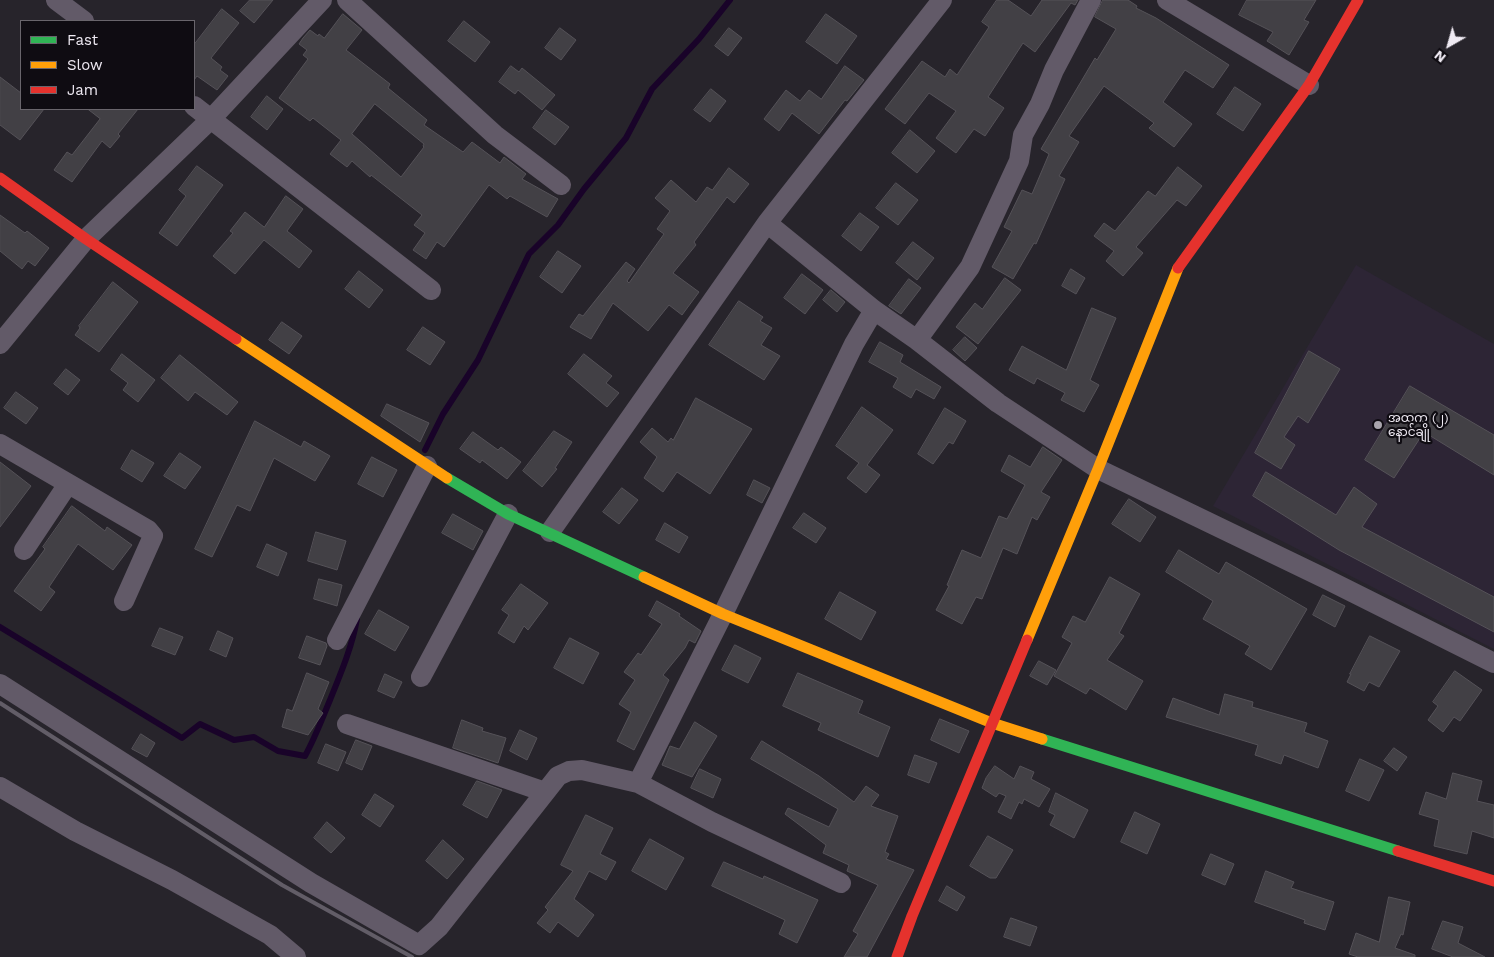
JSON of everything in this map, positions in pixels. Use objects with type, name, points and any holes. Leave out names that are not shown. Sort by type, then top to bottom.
[{"type":"street","points":[[56,0],[83,20]]},
{"type":"street","points":[[0,344],[86,239],[211,119],[322,0]]},
{"type":"street","points":[[347,0],[495,135],[561,185]]},
{"type":"street","points":[[550,532],[767,223],[942,0]]},
{"type":"street","points":[[917,340],[970,267],[1019,161],[1023,135],[1040,104],[1054,70],[1091,0]]},
{"type":"street","points":[[1167,0],[1309,85]]},
{"type":"street","points":[[897,957],[915,907],[1098,469],[1175,270],[1309,85],[1358,0]]},
{"type":"street","points":[[195,107],[431,290]]},
{"type":"street","points":[[0,178],[86,239],[426,466],[508,514],[723,614],[992,724],[1494,881]]},
{"type":"street","points":[[767,223],[874,310],[917,340],[998,402],[1098,469],[1326,579],[1494,663]]},
{"type":"street","points":[[638,783],[723,614],[854,344],[874,310]]},
{"type":"street","points":[[0,444],[148,530],[153,536],[124,601]]},
{"type":"street","points":[[337,640],[426,466]]},
{"type":"street","points":[[24,550],[68,484]]},
{"type":"street","points":[[421,676],[508,514]]},
{"type":"street","points":[[0,684],[311,883],[419,945],[439,927],[558,776],[569,771],[582,770],[638,783],[712,822],[841,884]]},
{"type":"street","points":[[348,724],[545,792]]},
{"type":"street","points":[[0,787],[75,831],[172,880],[270,935],[296,957]]},
{"type":"shaded area","name":"အထက (၂) နောင်ချို","points":[[1356,265],[1494,344],[1494,649],[1213,506]]},
{"type":"building","points":[[250,0],[273,0],[254,23],[240,11]]},
{"type":"building","points":[[997,0],[1008,0],[1031,16],[1042,0],[1078,0],[1075,5],[1071,3],[1035,52],[1023,43],[988,97],[1004,108],[985,136],[974,129],[956,153],[936,138],[956,111],[929,93],[905,124],[885,109],[922,61],[945,77],[950,69],[957,75],[989,27],[982,22]]},
{"type":"building","points":[[1103,0],[1128,0],[1137,6],[1136,8],[1156,18],[1229,65],[1213,88],[1185,70],[1163,102],[1192,124],[1174,147],[1149,128],[1154,123],[1104,86],[1069,136],[1079,142],[1059,176],[1065,179],[1036,244],[1034,243],[1013,279],[992,267],[1012,231],[1004,227],[1022,190],[1032,194],[1049,154],[1041,149],[1095,58],[1097,60],[1116,29],[1095,17]]},
{"type":"building","points":[[1247,0],[1316,0],[1304,20],[1309,22],[1289,55],[1267,41],[1273,32],[1239,15]]},
{"type":"building","points":[[222,9],[239,23],[211,58],[222,67],[220,70],[228,76],[217,90],[197,76],[195,79],[195,44]]},
{"type":"building","points":[[343,14],[362,30],[346,50],[390,84],[388,88],[427,120],[424,125],[463,152],[472,142],[500,163],[504,157],[526,174],[522,179],[558,199],[547,217],[510,196],[507,199],[489,185],[444,247],[437,242],[426,259],[413,250],[425,233],[414,225],[422,215],[371,175],[370,177],[352,161],[347,167],[330,154],[341,140],[313,118],[310,121],[279,98],[308,59],[303,55],[307,50],[299,44],[303,38],[310,30],[324,38]],"holes":[[[375,104],[424,144],[424,147],[401,177],[352,134]]]},
{"type":"building","points":[[826,14],[857,36],[837,64],[806,42]]},
{"type":"building","points":[[464,21],[490,42],[475,62],[448,41]]},
{"type":"building","points":[[560,28],[576,40],[561,60],[545,48]]},
{"type":"building","points":[[729,28],[742,38],[728,56],[715,46]]},
{"type":"building","points":[[511,66],[519,72],[522,68],[555,95],[542,110],[518,90],[515,94],[499,82]]},
{"type":"building","points":[[845,66],[864,80],[847,101],[845,100],[819,134],[792,113],[779,131],[764,119],[786,90],[800,101],[809,90],[821,99]]},
{"type":"building","points":[[0,77],[20,92],[20,110],[43,110],[20,140],[0,125]]},
{"type":"building","points":[[1235,87],[1261,104],[1243,131],[1217,114]]},
{"type":"building","points":[[711,89],[726,101],[710,122],[694,110]]},
{"type":"building","points":[[267,96],[283,109],[267,130],[251,117]]},
{"type":"building","points":[[89,110],[137,110],[118,134],[120,136],[110,148],[102,141],[72,182],[54,170],[67,152],[72,155],[100,119]]},
{"type":"building","points":[[546,110],[569,127],[555,145],[533,128]]},
{"type":"building","points":[[910,130],[935,151],[917,173],[892,153]]},
{"type":"building","points":[[197,166],[223,185],[177,246],[159,233],[186,196],[179,190]]},
{"type":"building","points":[[1178,167],[1202,186],[1186,206],[1177,200],[1136,247],[1143,253],[1123,276],[1106,261],[1114,251],[1094,236],[1104,223],[1115,231],[1148,191],[1155,196]]},
{"type":"building","points":[[729,168],[749,184],[734,203],[727,197],[694,242],[696,245],[673,273],[699,292],[682,315],[669,305],[648,331],[613,303],[591,339],[570,327],[579,314],[583,316],[626,262],[635,269],[627,281],[629,283],[664,234],[657,229],[670,211],[655,198],[671,180],[696,202],[707,187],[712,190]]},
{"type":"building","points":[[896,183],[918,200],[898,225],[876,208]]},
{"type":"building","points":[[286,196],[303,209],[287,231],[312,251],[299,268],[264,240],[235,274],[213,256],[233,233],[230,231],[245,212],[264,227]]},
{"type":"building","points":[[860,213],[879,227],[861,251],[842,236]]},
{"type":"building","points":[[0,215],[25,233],[27,231],[49,248],[35,266],[28,261],[22,269],[0,251]]},
{"type":"building","points":[[913,242],[934,258],[917,280],[896,263]]},
{"type":"building","points":[[558,251],[581,266],[562,293],[540,277]]},
{"type":"building","points":[[1071,269],[1085,278],[1076,294],[1062,286]]},
{"type":"building","points":[[359,271],[383,290],[369,308],[345,289]]},
{"type":"building","points":[[802,274],[823,290],[805,314],[784,298]]},
{"type":"building","points":[[1005,278],[1021,290],[978,344],[956,327],[975,303],[982,309]]},
{"type":"building","points":[[909,279],[921,288],[901,314],[889,306]]},
{"type":"building","points":[[113,282],[138,302],[99,352],[75,335],[80,328],[79,326]]},
{"type":"building","points":[[831,290],[845,302],[837,312],[823,300]]},
{"type":"building","points":[[739,301],[763,317],[760,321],[772,328],[761,345],[780,356],[764,380],[709,345]]},
{"type":"building","points":[[1092,308],[1116,318],[1090,380],[1099,385],[1084,412],[1061,400],[1065,393],[1037,378],[1034,384],[1009,370],[1022,346],[1066,370]]},
{"type":"building","points":[[282,322],[302,336],[289,354],[269,340]]},
{"type":"building","points":[[423,327],[445,342],[430,365],[407,350]]},
{"type":"building","points":[[965,337],[977,348],[965,361],[953,350]]},
{"type":"building","points":[[880,342],[903,355],[900,362],[941,387],[934,399],[916,389],[911,398],[893,387],[898,378],[869,362]]},
{"type":"building","points":[[1309,351],[1340,369],[1308,423],[1298,416],[1284,437],[1295,445],[1281,469],[1255,453]]},
{"type":"building","points":[[122,354],[155,380],[138,402],[123,390],[128,383],[111,370]]},
{"type":"building","points":[[584,354],[612,376],[606,383],[619,393],[607,407],[568,374]]},
{"type":"building","points":[[180,355],[238,402],[227,415],[195,392],[188,401],[161,378]]},
{"type":"building","points":[[66,369],[80,380],[68,395],[54,384]]},
{"type":"building","points":[[1410,386],[1494,435],[1494,475],[1424,432],[1394,478],[1365,460]]},
{"type":"building","points":[[16,392],[38,408],[26,424],[4,408]]},
{"type":"building","points":[[696,398],[752,429],[710,494],[677,472],[663,492],[644,478],[657,457],[640,442],[652,428],[668,442],[671,438],[673,440]]},
{"type":"building","points":[[387,404],[429,423],[420,442],[381,416]]},
{"type":"building","points":[[862,407],[893,430],[867,465],[880,475],[866,493],[847,478],[859,463],[836,446]]},
{"type":"building","points":[[945,408],[966,421],[953,444],[949,442],[933,464],[918,454]]},
{"type":"building","points":[[255,421],[301,447],[304,441],[330,456],[315,481],[274,458],[250,511],[237,505],[212,557],[195,549]]},
{"type":"building","points":[[554,431],[572,442],[555,468],[557,469],[542,487],[523,471]]},
{"type":"building","points":[[473,432],[498,450],[501,447],[521,462],[507,479],[482,460],[480,463],[460,449]]},
{"type":"building","points":[[1043,447],[1062,460],[1041,492],[1050,497],[1037,520],[1032,517],[1017,554],[1003,548],[982,599],[976,597],[962,624],[936,610],[949,586],[947,585],[962,550],[981,558],[999,516],[1007,519],[1025,485],[1001,471],[1009,455],[1030,467]]},
{"type":"building","points":[[132,450],[154,463],[142,482],[121,469]]},
{"type":"building","points":[[180,453],[201,467],[185,489],[164,476]]},
{"type":"building","points":[[372,457],[397,470],[383,497],[358,484]]},
{"type":"building","points":[[0,462],[31,486],[0,527]]},
{"type":"building","points":[[1266,472],[1336,515],[1354,487],[1377,504],[1362,527],[1494,597],[1494,632],[1339,550],[1253,496]]},
{"type":"building","points":[[754,480],[770,488],[762,503],[747,495]]},
{"type":"building","points":[[622,488],[638,500],[619,524],[603,512]]},
{"type":"building","points":[[1129,499],[1156,517],[1140,542],[1112,524]]},
{"type":"building","points":[[72,506],[105,531],[107,527],[132,545],[113,570],[78,544],[49,587],[55,592],[41,611],[14,591],[45,549],[43,547]]},
{"type":"building","points":[[804,513],[826,528],[816,543],[793,528]]},
{"type":"building","points":[[453,514],[483,531],[473,550],[442,533]]},
{"type":"building","points":[[665,523],[688,537],[679,553],[656,540]]},
{"type":"building","points":[[316,532],[346,541],[337,570],[308,561]]},
{"type":"building","points":[[267,544],[287,553],[278,576],[257,567]]},
{"type":"building","points":[[1179,550],[1219,574],[1226,562],[1307,609],[1271,670],[1245,654],[1250,646],[1203,619],[1213,601],[1166,572]]},
{"type":"building","points":[[1110,577],[1140,594],[1119,633],[1124,636],[1107,660],[1143,681],[1126,710],[1090,688],[1086,694],[1054,676],[1072,643],[1062,637],[1073,616],[1085,622]]},
{"type":"building","points":[[319,579],[342,585],[337,606],[314,599]]},
{"type":"building","points":[[521,584],[548,603],[528,630],[524,626],[514,643],[498,633],[509,615],[502,610]]},
{"type":"building","points":[[840,592],[876,612],[861,640],[825,619]]},
{"type":"building","points":[[1323,595],[1345,606],[1335,627],[1313,615]]},
{"type":"building","points":[[657,601],[680,614],[679,616],[701,631],[695,643],[689,640],[685,648],[663,675],[669,680],[634,750],[617,741],[631,712],[619,704],[635,680],[624,672],[638,653],[641,655],[662,624],[649,616]]},
{"type":"building","points":[[379,610],[409,627],[395,651],[365,634]]},
{"type":"building","points":[[160,628],[183,637],[175,655],[152,646]]},
{"type":"building","points":[[218,631],[233,638],[226,657],[210,650]]},
{"type":"building","points":[[307,636],[326,643],[327,646],[320,665],[299,658]]},
{"type":"building","points":[[1370,636],[1400,651],[1379,687],[1369,682],[1364,691],[1347,682]]},
{"type":"building","points":[[570,638],[599,653],[583,684],[554,668]]},
{"type":"building","points":[[735,645],[761,658],[748,683],[722,670]]},
{"type":"building","points":[[1039,661],[1056,670],[1047,685],[1030,676]]},
{"type":"building","points":[[1455,671],[1482,690],[1460,721],[1454,717],[1443,732],[1428,720],[1438,706],[1433,702]]},
{"type":"building","points":[[307,673],[329,682],[318,709],[323,713],[308,735],[282,727],[287,709],[292,711]]},
{"type":"building","points":[[798,673],[863,701],[858,713],[890,727],[878,757],[818,730],[821,723],[783,706]]},
{"type":"building","points":[[385,674],[402,682],[394,698],[378,691]]},
{"type":"building","points":[[1225,694],[1253,702],[1252,707],[1307,723],[1304,732],[1328,741],[1318,768],[1284,755],[1281,764],[1255,755],[1258,745],[1166,717],[1173,698],[1219,715]]},
{"type":"building","points":[[940,719],[969,731],[959,753],[931,740]]},
{"type":"building","points":[[462,720],[483,728],[482,731],[506,738],[498,763],[453,748]]},
{"type":"building","points":[[695,722],[717,736],[692,777],[662,765],[670,746],[679,749]]},
{"type":"building","points":[[520,730],[537,738],[527,760],[510,751]]},
{"type":"building","points":[[141,734],[155,743],[147,757],[132,749]]},
{"type":"building","points":[[356,740],[372,746],[362,770],[346,763]]},
{"type":"building","points":[[762,741],[819,776],[854,802],[866,786],[879,795],[871,806],[898,816],[885,852],[889,854],[886,859],[914,870],[867,957],[844,957],[858,934],[853,931],[878,885],[847,871],[849,865],[823,853],[826,845],[785,814],[788,808],[829,827],[838,809],[751,759]]},
{"type":"building","points":[[326,744],[346,752],[338,771],[318,763]]},
{"type":"building","points":[[1394,748],[1407,757],[1397,771],[1384,761]]},
{"type":"building","points":[[915,755],[937,763],[929,783],[908,775]]},
{"type":"building","points":[[1360,759],[1384,770],[1369,801],[1346,791]]},
{"type":"building","points":[[995,766],[1014,779],[1020,766],[1034,772],[1031,779],[1050,789],[1039,807],[1024,799],[1022,804],[1019,802],[1011,819],[998,812],[1006,796],[999,793],[996,797],[982,788],[986,778]]},
{"type":"building","points":[[700,769],[721,779],[713,798],[691,788]]},
{"type":"building","points":[[1453,773],[1482,781],[1477,801],[1494,805],[1494,838],[1472,831],[1467,854],[1434,846],[1439,820],[1419,814],[1426,792],[1446,799]]},
{"type":"building","points":[[477,781],[502,790],[487,818],[463,805]]},
{"type":"building","points":[[1056,793],[1088,810],[1074,838],[1050,825],[1055,815],[1049,812]]},
{"type":"building","points":[[375,794],[394,806],[380,827],[362,815]]},
{"type":"building","points":[[1135,812],[1160,824],[1147,854],[1121,842]]},
{"type":"building","points":[[586,815],[613,828],[600,854],[616,862],[606,880],[589,871],[574,899],[594,915],[578,937],[558,922],[550,933],[537,923],[548,910],[545,907],[573,871],[561,865]]},
{"type":"building","points":[[327,822],[345,838],[331,853],[314,838]]},
{"type":"building","points":[[988,836],[1013,850],[996,878],[990,878],[970,866]]},
{"type":"building","points":[[650,839],[684,858],[666,890],[632,871]]},
{"type":"building","points":[[443,840],[464,859],[447,879],[426,861]]},
{"type":"building","points":[[1211,854],[1234,864],[1225,885],[1202,875]]},
{"type":"building","points":[[724,862],[763,879],[764,876],[818,900],[797,943],[779,934],[785,920],[712,886]]},
{"type":"building","points":[[1266,871],[1294,882],[1291,888],[1334,902],[1325,930],[1304,923],[1305,920],[1255,902]]},
{"type":"building","points":[[947,886],[965,897],[957,911],[939,901]]},
{"type":"building","points":[[1389,897],[1410,902],[1403,935],[1401,934],[1395,948],[1415,955],[1415,957],[1358,957],[1349,954],[1356,933],[1379,942]]},
{"type":"building","points":[[1011,918],[1037,927],[1030,946],[1004,937]]},
{"type":"building","points":[[1443,921],[1463,927],[1458,943],[1485,957],[1453,957],[1432,949]]},
{"type":"waterway","points":[[425,450],[443,414],[478,360],[529,254],[558,225],[584,189],[626,138],[652,89],[699,39],[730,0]]},
{"type":"waterway","points":[[0,627],[182,738],[200,724],[234,740],[254,737],[278,751],[305,756],[342,670],[357,619]]},
{"type":"railway","points":[[0,703],[282,885],[412,957]]},
{"type":"traffic: fast","points":[[447,478],[508,514],[644,577]]},
{"type":"traffic: fast","points":[[1042,739],[1398,851]]},
{"type":"traffic: slow","points":[[1027,640],[1178,268]]},
{"type":"traffic: slow","points":[[236,339],[447,478]]},
{"type":"traffic: slow","points":[[644,577],[723,614],[992,723],[1042,739]]},
{"type":"traffic: jam","points":[[1178,268],[1309,85],[1358,0]]},
{"type":"traffic: jam","points":[[0,178],[86,239],[236,339]]},
{"type":"traffic: jam","points":[[897,957],[912,916],[1027,640]]},
{"type":"traffic: jam","points":[[1398,851],[1494,881]]},
{"type":"place","name":"အထက (၂) နောင်ချို","points":[[1378,425]]}]
